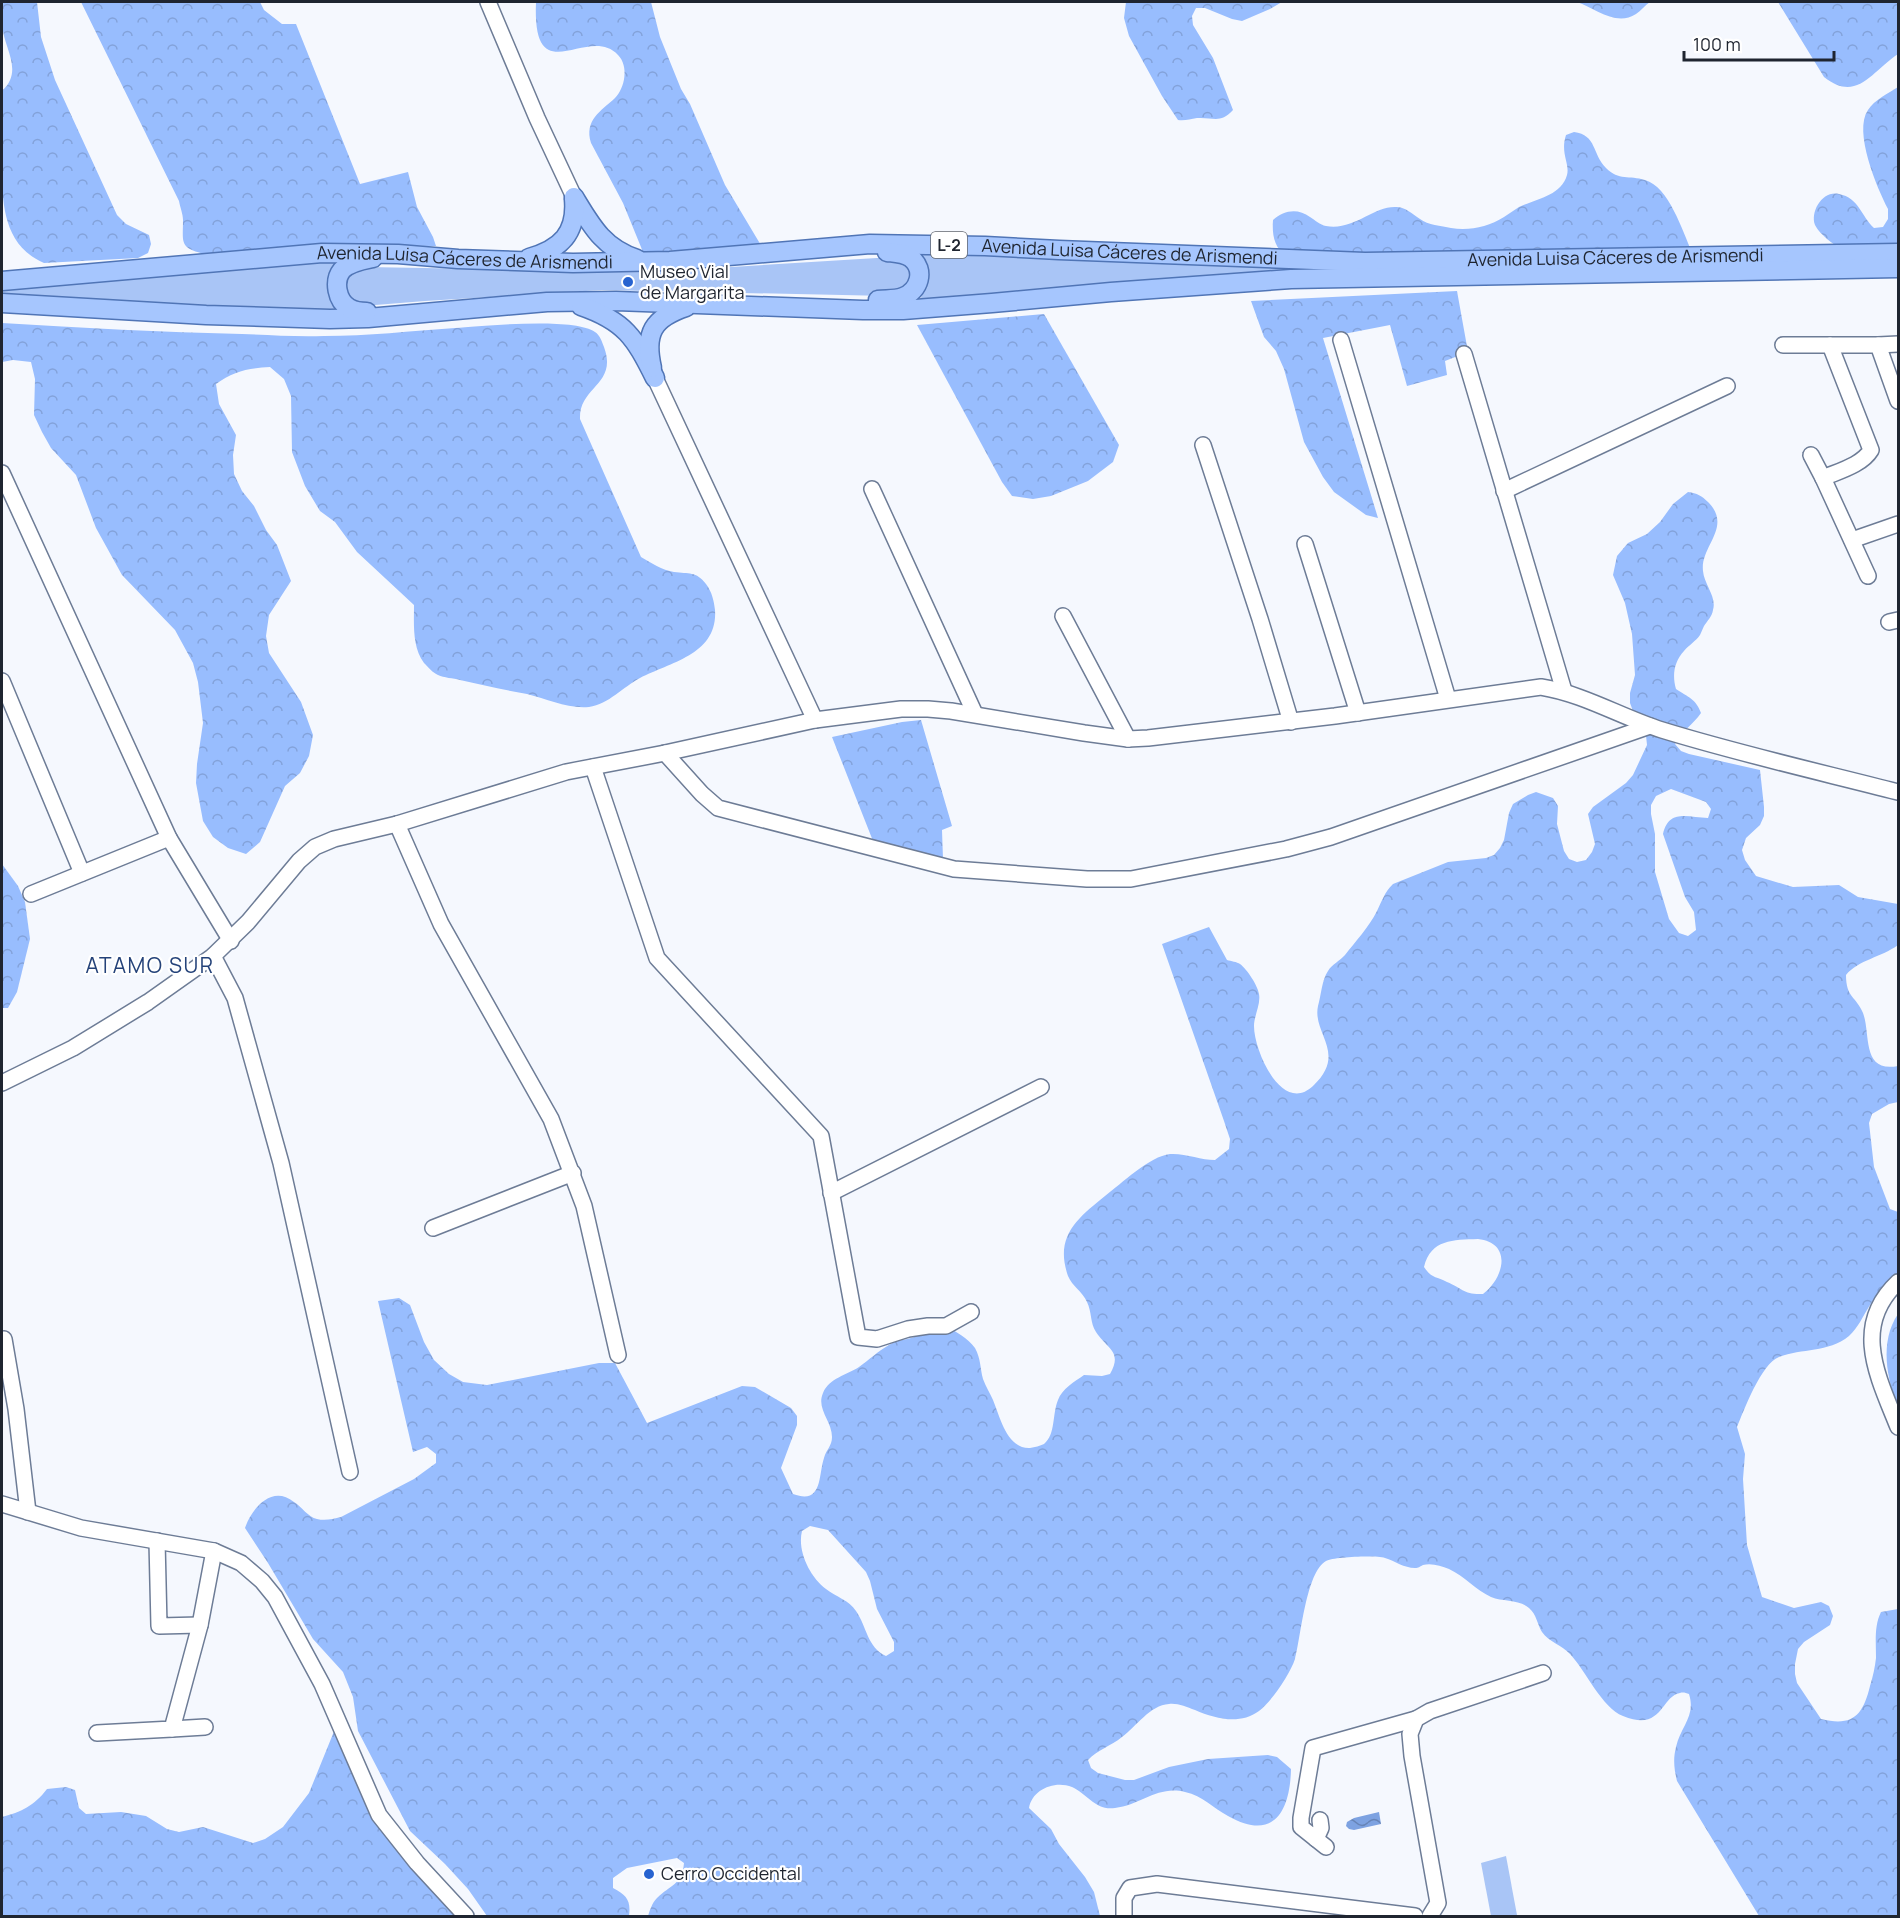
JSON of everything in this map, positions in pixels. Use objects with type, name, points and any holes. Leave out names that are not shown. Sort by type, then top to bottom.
[{"type":"main road","points":[[574,197],[603,240],[626,255],[647,262]]},
{"type":"main road","points":[[514,262],[549,251],[566,237],[575,214],[574,197]]},
{"type":"main road","name":"Avenida Luisa Cáceres de Arismendi","points":[[2,281],[322,253],[398,254],[514,262],[647,262],[870,244],[1365,262],[1899,253]]},
{"type":"main road","points":[[733,305],[893,299],[911,292],[918,284],[920,277],[915,263],[902,254],[781,252]]},
{"type":"main road","points":[[398,254],[351,264],[342,271],[337,288],[343,304],[350,309],[360,312],[405,314]]},
{"type":"main road","name":"Avenida Luisa Cáceres de Arismendi","points":[[2,303],[284,318],[349,318],[568,302],[616,301],[903,310],[1301,279],[1899,268]]},
{"type":"main road","points":[[568,302],[607,316],[620,325],[636,345],[655,378]]},
{"type":"main road","points":[[655,378],[650,358],[650,346],[656,323],[672,312],[696,304]]},
{"type":"street","points":[[488,2],[537,118],[574,197]]},
{"type":"street","points":[[1878,269],[1899,279]]},
{"type":"street","points":[[1341,340],[1448,699]]},
{"type":"street","points":[[1783,345],[1899,344]]},
{"type":"street","points":[[1823,478],[1860,461],[1871,450],[1830,345]]},
{"type":"street","points":[[1878,345],[1899,401]]},
{"type":"street","points":[[1464,354],[1564,691]]},
{"type":"street","points":[[655,378],[815,720]]},
{"type":"street","points":[[1504,491],[1727,386]]},
{"type":"street","points":[[1203,445],[1291,722]]},
{"type":"street","points":[[1811,455],[1868,576]]},
{"type":"street","points":[[2,473],[169,838],[231,941]]},
{"type":"street","points":[[872,489],[975,714]]},
{"type":"street","points":[[1852,540],[1899,524]]},
{"type":"street","points":[[1305,544],[1358,713]]},
{"type":"street","points":[[1063,616],[1128,739]]},
{"type":"street","points":[[2,681],[82,873]]},
{"type":"street","points":[[2,1083],[73,1048],[148,1002],[213,956],[231,941],[299,861],[315,847],[334,839],[397,824],[566,772],[815,720],[901,709],[928,709],[975,714],[1128,739],[1291,722],[1541,687],[1564,691],[1650,726],[1899,792]]},
{"type":"street","points":[[665,753],[702,794],[718,808],[803,831],[954,869],[1087,879],[1131,879],[1286,849],[1331,837],[1650,726]]},
{"type":"street","points":[[593,766],[657,958],[821,1136],[858,1337],[877,1339],[908,1329],[946,1326],[971,1312]]},
{"type":"street","points":[[397,824],[441,924],[551,1119],[584,1206],[618,1355]]},
{"type":"street","points":[[31,894],[169,838]]},
{"type":"street","points":[[213,956],[235,998],[281,1163],[350,1472]]},
{"type":"street","points":[[831,1192],[1041,1088]]},
{"type":"street","points":[[433,1228],[573,1173]]},
{"type":"street","points":[[1899,1282],[1886,1295],[1877,1312],[1872,1332],[1872,1357],[1899,1426]]},
{"type":"street","points":[[4,1339],[16,1409],[28,1512]]},
{"type":"street","points":[[2,1504],[81,1528],[214,1551],[241,1563],[262,1581],[275,1597],[322,1684],[379,1815],[417,1863],[466,1917]]},
{"type":"street","points":[[157,1541],[159,1626],[200,1625]]},
{"type":"street","points":[[172,1729],[200,1625],[214,1551]]},
{"type":"street","points":[[1320,1820],[1321,1843],[1301,1827],[1300,1818],[1313,1748],[1416,1719],[1430,1711],[1543,1673]]},
{"type":"street","points":[[1416,1719],[1410,1734],[1412,1756],[1438,1903],[1430,1917]]},
{"type":"street","points":[[97,1733],[205,1726]]},
{"type":"street","points":[[1124,1917],[1124,1898],[1130,1888],[1157,1884],[1415,1917]]},
{"type":"shaded area","points":[[920,253],[1335,267],[1335,271],[920,300],[927,276]]},
{"type":"shaded area","name":"Museo Vial de Margarita","points":[[893,257],[910,264],[913,284],[888,296],[602,290],[363,306],[345,295],[346,274],[366,267],[651,272]]},
{"type":"shaded area","points":[[338,259],[338,312],[2,296],[2,289]]},
{"type":"shaded area","points":[[1506,1856],[1517,1915],[1491,1916],[1481,1863]]},
{"type":"green space","points":[[2,2],[37,2],[41,37],[55,80],[117,215],[126,224],[149,235],[151,244],[148,253],[138,258],[44,263],[30,255],[11,232],[6,218],[2,187],[2,91],[12,76],[12,68],[3,34]]},
{"type":"green space","points":[[81,2],[260,2],[264,10],[282,24],[296,24],[360,184],[408,172],[417,207],[436,246],[307,245],[205,254],[187,247],[183,239],[183,218],[179,201]]},
{"type":"green space","points":[[536,2],[651,2],[660,37],[681,89],[690,104],[725,185],[762,247],[643,252],[623,203],[589,135],[595,117],[621,89],[624,65],[618,55],[606,47],[592,46],[552,51],[543,45],[537,30]]},
{"type":"green space","points":[[1126,2],[1282,2],[1242,21],[1205,8],[1196,8],[1192,16],[1193,25],[1213,58],[1233,110],[1224,117],[1216,119],[1178,120],[1129,36],[1124,18]]},
{"type":"green space","points":[[1577,2],[1650,2],[1636,14],[1621,18],[1606,15]]},
{"type":"green space","points":[[1778,2],[1898,2],[1898,54],[1855,86],[1846,87],[1836,84],[1824,77]]},
{"type":"green space","points":[[1898,87],[1898,246],[1856,249],[1839,247],[1827,239],[1815,225],[1816,208],[1828,195],[1839,194],[1851,199],[1874,228],[1883,227],[1888,219],[1888,209],[1868,160],[1863,131],[1864,119],[1868,110],[1874,103]]},
{"type":"green space","points":[[1574,132],[1591,141],[1602,163],[1615,175],[1645,180],[1654,184],[1661,191],[1674,210],[1692,252],[1286,256],[1279,249],[1275,240],[1273,220],[1291,211],[1301,212],[1320,224],[1336,227],[1354,222],[1379,210],[1396,207],[1406,209],[1423,221],[1435,225],[1458,229],[1485,226],[1559,188],[1568,171],[1564,141],[1566,135]]},
{"type":"green space","points":[[1457,291],[1468,352],[1445,361],[1447,375],[1407,386],[1390,325],[1323,338],[1378,518],[1366,515],[1334,492],[1304,442],[1284,369],[1276,351],[1264,337],[1251,301]]},
{"type":"green space","points":[[1044,314],[1119,445],[1113,462],[1088,481],[1051,496],[1033,499],[1012,496],[1002,482],[917,325]]},
{"type":"green space","points":[[2,323],[303,336],[340,336],[528,324],[584,327],[600,337],[607,360],[602,378],[585,399],[580,419],[641,557],[665,570],[695,575],[708,587],[715,610],[714,625],[709,637],[701,647],[678,661],[640,678],[609,699],[589,707],[565,705],[527,694],[436,674],[424,663],[417,650],[414,605],[357,552],[335,522],[320,511],[305,486],[292,452],[291,396],[284,379],[270,367],[235,373],[216,384],[219,404],[236,435],[233,455],[234,474],[242,491],[254,506],[266,530],[277,545],[291,581],[269,615],[266,636],[269,653],[301,702],[313,735],[309,756],[300,773],[285,786],[260,842],[246,854],[228,848],[213,837],[203,821],[196,783],[203,723],[198,682],[193,663],[175,630],[122,575],[96,528],[76,475],[51,448],[42,432],[34,415],[35,379],[31,362],[13,360],[2,362]]},
{"type":"green space","points":[[1688,492],[1697,494],[1715,511],[1717,520],[1717,528],[1703,562],[1704,576],[1714,605],[1711,617],[1697,639],[1681,655],[1674,674],[1676,689],[1694,701],[1701,713],[1680,735],[1675,744],[1681,751],[1689,754],[1760,770],[1764,816],[1760,825],[1746,838],[1742,850],[1745,860],[1756,876],[1793,887],[1839,885],[1858,897],[1898,904],[1898,945],[1851,970],[1846,975],[1846,983],[1863,1013],[1873,1058],[1878,1064],[1886,1067],[1898,1066],[1898,1102],[1889,1104],[1872,1114],[1869,1123],[1874,1167],[1890,1209],[1898,1212],[1898,1276],[1876,1297],[1849,1336],[1824,1348],[1788,1354],[1772,1361],[1754,1388],[1737,1427],[1745,1454],[1743,1479],[1747,1545],[1762,1597],[1794,1608],[1821,1602],[1829,1606],[1833,1616],[1830,1625],[1804,1642],[1798,1649],[1795,1664],[1797,1683],[1821,1719],[1849,1720],[1860,1711],[1867,1696],[1874,1668],[1876,1628],[1879,1617],[1881,1612],[1898,1609],[1898,1916],[1759,1916],[1677,1781],[1674,1756],[1691,1709],[1689,1694],[1681,1693],[1673,1696],[1659,1712],[1646,1720],[1623,1716],[1615,1712],[1601,1697],[1570,1654],[1545,1635],[1534,1614],[1525,1605],[1491,1597],[1443,1567],[1430,1564],[1411,1568],[1385,1558],[1364,1557],[1330,1560],[1319,1567],[1305,1606],[1293,1665],[1275,1694],[1259,1711],[1244,1718],[1228,1719],[1179,1705],[1162,1705],[1149,1712],[1122,1737],[1088,1760],[1091,1768],[1098,1773],[1134,1780],[1169,1767],[1208,1759],[1268,1755],[1277,1757],[1291,1769],[1290,1784],[1283,1809],[1268,1824],[1257,1826],[1244,1823],[1228,1816],[1197,1796],[1185,1792],[1166,1791],[1115,1808],[1097,1805],[1077,1790],[1065,1785],[1045,1788],[1034,1796],[1029,1808],[1051,1829],[1059,1844],[1085,1877],[1094,1892],[1100,1916],[648,1916],[655,1900],[675,1884],[681,1876],[684,1863],[677,1858],[627,1868],[613,1878],[613,1888],[622,1893],[629,1902],[629,1916],[487,1916],[468,1889],[410,1831],[358,1731],[353,1697],[343,1672],[313,1639],[245,1528],[258,1506],[271,1497],[286,1497],[317,1519],[341,1517],[414,1479],[436,1463],[436,1454],[427,1447],[413,1452],[378,1301],[399,1298],[410,1305],[424,1342],[434,1360],[449,1374],[463,1382],[487,1385],[599,1363],[615,1363],[647,1423],[742,1386],[755,1387],[791,1408],[797,1416],[797,1425],[781,1468],[793,1494],[810,1496],[818,1487],[824,1458],[832,1440],[830,1426],[821,1404],[823,1393],[829,1384],[859,1367],[891,1344],[946,1326],[965,1338],[975,1348],[983,1379],[1010,1438],[1022,1447],[1030,1448],[1044,1444],[1050,1435],[1056,1406],[1062,1392],[1084,1375],[1110,1374],[1115,1360],[1112,1351],[1094,1329],[1085,1298],[1068,1276],[1064,1262],[1064,1250],[1071,1229],[1095,1204],[1136,1171],[1154,1160],[1176,1154],[1215,1160],[1229,1149],[1230,1139],[1162,944],[1209,927],[1227,960],[1243,966],[1257,987],[1259,998],[1254,1026],[1255,1037],[1264,1064],[1281,1086],[1291,1092],[1302,1093],[1313,1086],[1328,1064],[1326,1044],[1317,1016],[1326,974],[1366,929],[1393,884],[1448,862],[1494,855],[1504,840],[1513,804],[1536,792],[1553,798],[1558,806],[1557,824],[1564,851],[1569,859],[1577,862],[1586,860],[1595,844],[1588,814],[1593,807],[1626,783],[1633,775],[1647,745],[1645,726],[1633,711],[1630,703],[1635,675],[1632,634],[1625,603],[1613,575],[1617,556],[1628,543],[1647,534],[1660,522],[1673,504]],"holes":[[[1671,789],[1706,802],[1711,809],[1708,818],[1687,816],[1675,818],[1666,826],[1663,834],[1685,897],[1694,912],[1696,930],[1688,936],[1679,933],[1669,919],[1655,872],[1655,834],[1651,805],[1656,796]],[[1478,1239],[1496,1247],[1502,1262],[1500,1271],[1483,1294],[1464,1291],[1432,1275],[1424,1267],[1432,1251],[1452,1241]],[[810,1526],[828,1530],[866,1572],[877,1609],[894,1642],[894,1651],[886,1656],[880,1652],[871,1642],[853,1607],[826,1589],[815,1578],[803,1555],[802,1531]]]},
{"type":"green space","points":[[921,720],[952,826],[942,830],[943,859],[873,841],[832,737]]},
{"type":"green space","points":[[2,864],[18,886],[25,902],[30,939],[17,992],[8,1008],[2,1008]]},
{"type":"green space","points":[[1898,1314],[1898,1408],[1888,1373],[1887,1348],[1888,1336]]},
{"type":"green space","points":[[337,1724],[366,1802],[462,1916],[2,1916],[2,1817],[27,1807],[47,1789],[66,1787],[75,1790],[79,1808],[86,1814],[121,1812],[146,1816],[167,1829],[179,1832],[203,1827],[253,1843],[265,1839],[283,1827],[309,1793]]},
{"type":"water","points":[[1379,1812],[1381,1824],[1354,1830],[1346,1826],[1347,1822],[1354,1818]]},
{"type":"place","name":"Museo Vial de Margarita","points":[[628,282]]},
{"type":"place","name":"Cerro Occidental","points":[[649,1874]]},
{"type":"district","name":"ATAMO SUR","points":[[150,966]]}]
